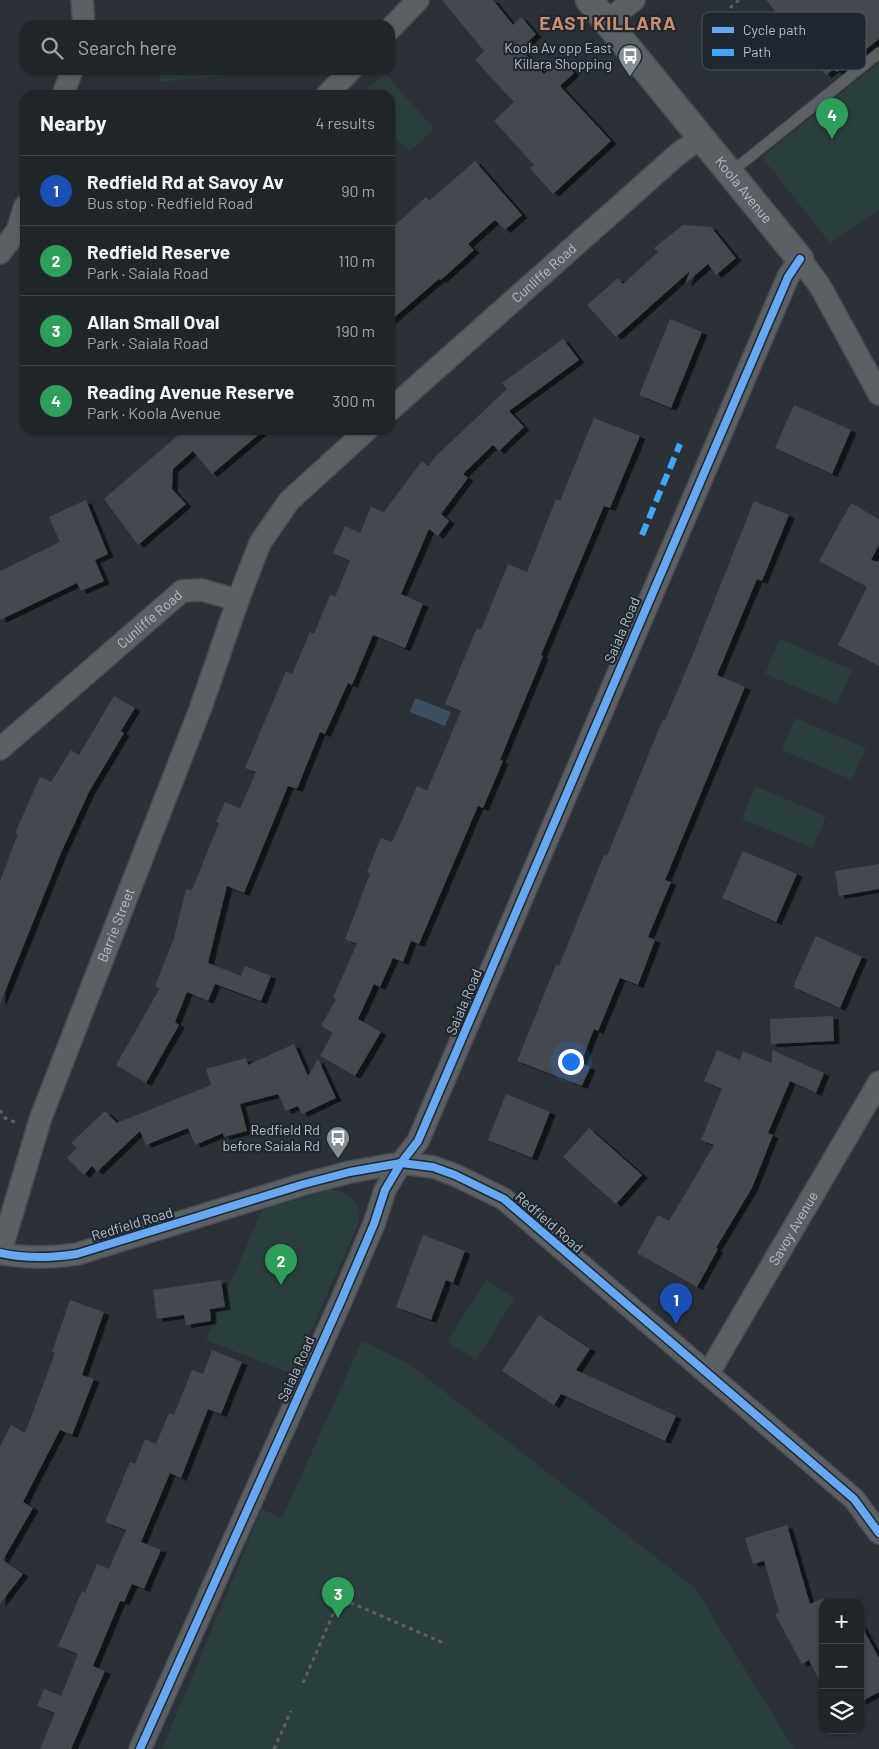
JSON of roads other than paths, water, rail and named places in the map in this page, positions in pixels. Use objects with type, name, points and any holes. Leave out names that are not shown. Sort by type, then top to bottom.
[{"type":"street","points":[[82,0],[84,20]]},
{"type":"street","points":[[395,24],[418,0]]},
{"type":"street","name":"Koola Avenue","points":[[589,0],[820,286],[879,394]]},
{"type":"street","points":[[606,22],[634,0]]},
{"type":"street","points":[[66,90],[70,75]]},
{"type":"street","points":[[332,90],[346,75]]},
{"type":"street","name":"Cunliffe Road","points":[[395,406],[678,154],[700,138]]},
{"type":"street","points":[[0,253],[16,231],[20,220]]},
{"type":"street","name":"Saiala Road","points":[[140,1749],[341,1300],[374,1224],[385,1190],[401,1163],[418,1141],[784,285],[800,259]]},
{"type":"street","points":[[238,600],[260,543],[289,501],[362,435]]},
{"type":"street","name":"Cunliffe Road","points":[[0,749],[182,590],[202,590],[238,600]]},
{"type":"street","name":"Barrie Street","points":[[0,1253],[41,1117],[201,707],[238,600]]},
{"type":"street","name":"Savoy Avenue","points":[[708,1374],[879,1082]]},
{"type":"street","name":"Redfield Road","points":[[0,1253],[13,1256],[50,1258],[77,1254],[304,1184],[350,1172],[401,1163],[433,1167],[455,1175],[504,1199],[854,1499],[879,1533]]},
{"type":"lane","points":[[866,63],[879,53]]},
{"type":"lane","points":[[729,174],[858,70]]},
{"type":"water","points":[[415,698],[451,712],[445,726],[410,712]]},
{"type":"place","name":"Koola Av opp East Killara Shopping","points":[[630,77]]},
{"type":"place","name":"Reading Avenue Reserve","points":[[832,139]]},
{"type":"place","name":"Redfield Rd before Saiala Rd","points":[[338,1159]]},
{"type":"place","name":"Redfield Reserve","points":[[281,1285]]},
{"type":"place","name":"Redfield Rd at Savoy Av","points":[[676,1324]]},
{"type":"place","name":"Allan Small Oval","points":[[338,1618]]},
{"type":"district","name":"EAST KILLARA","points":[[608,23]]}]
